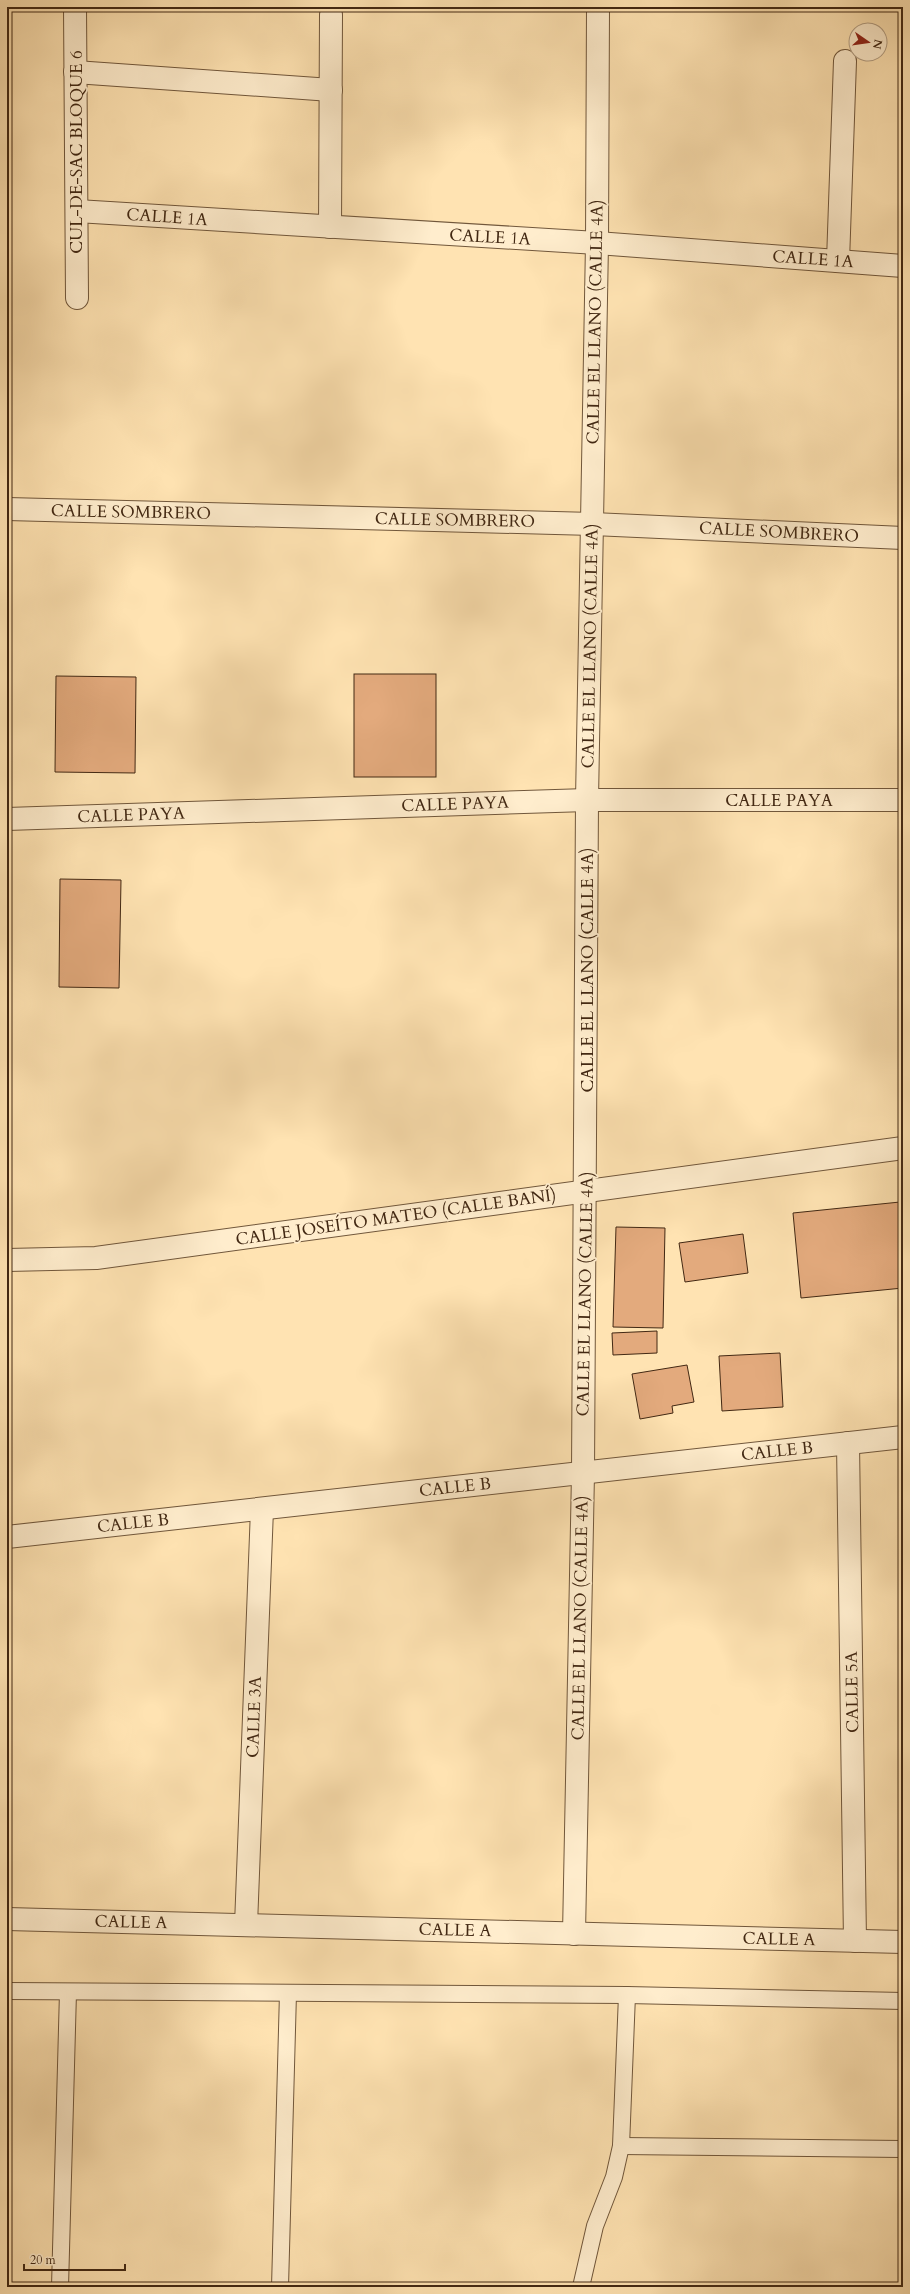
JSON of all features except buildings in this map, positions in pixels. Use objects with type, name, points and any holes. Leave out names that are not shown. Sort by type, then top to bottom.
[{"type":"street","name":"CUL-DE-SAC BLOQUE 6","points":[[76,7],[76,298]]},
{"type":"street","name":"CALLE EL LLANO (CALLE 4A)","points":[[574,1934],[583,1473],[586,1191],[587,800],[597,243],[598,7]]},
{"type":"street","points":[[330,227],[331,15]]},
{"type":"street","points":[[838,261],[845,61]]},
{"type":"street","points":[[75,72],[331,90]]},
{"type":"street","name":"CALLE 1A","points":[[77,211],[597,243],[903,266]]},
{"type":"street","name":"CALLE SOMBRERO","points":[[7,509],[593,524],[903,538]]},
{"type":"street","name":"CALLE PAYA","points":[[7,819],[587,800],[903,800]]},
{"type":"street","name":"CALLE JOSEÍTO MATEO (CALLE BANÍ)","points":[[7,1260],[96,1258],[903,1148]]},
{"type":"street","name":"CALLE B","points":[[7,1537],[903,1436]]},
{"type":"street","name":"CALLE 5A","points":[[848,1443],[855,1941]]},
{"type":"street","name":"CALLE 3A","points":[[246,1925],[262,1509]]},
{"type":"street","name":"CALLE A","points":[[7,1919],[903,1942]]},
{"type":"lane","points":[[7,1991],[627,1995],[903,2001]]},
{"type":"lane","points":[[60,2287],[68,1992]]},
{"type":"lane","points":[[280,2287],[288,1993]]},
{"type":"lane","points":[[581,2287],[595,2226],[614,2177],[622,2146],[627,1995]]},
{"type":"lane","points":[[622,2146],[903,2149]]}]
